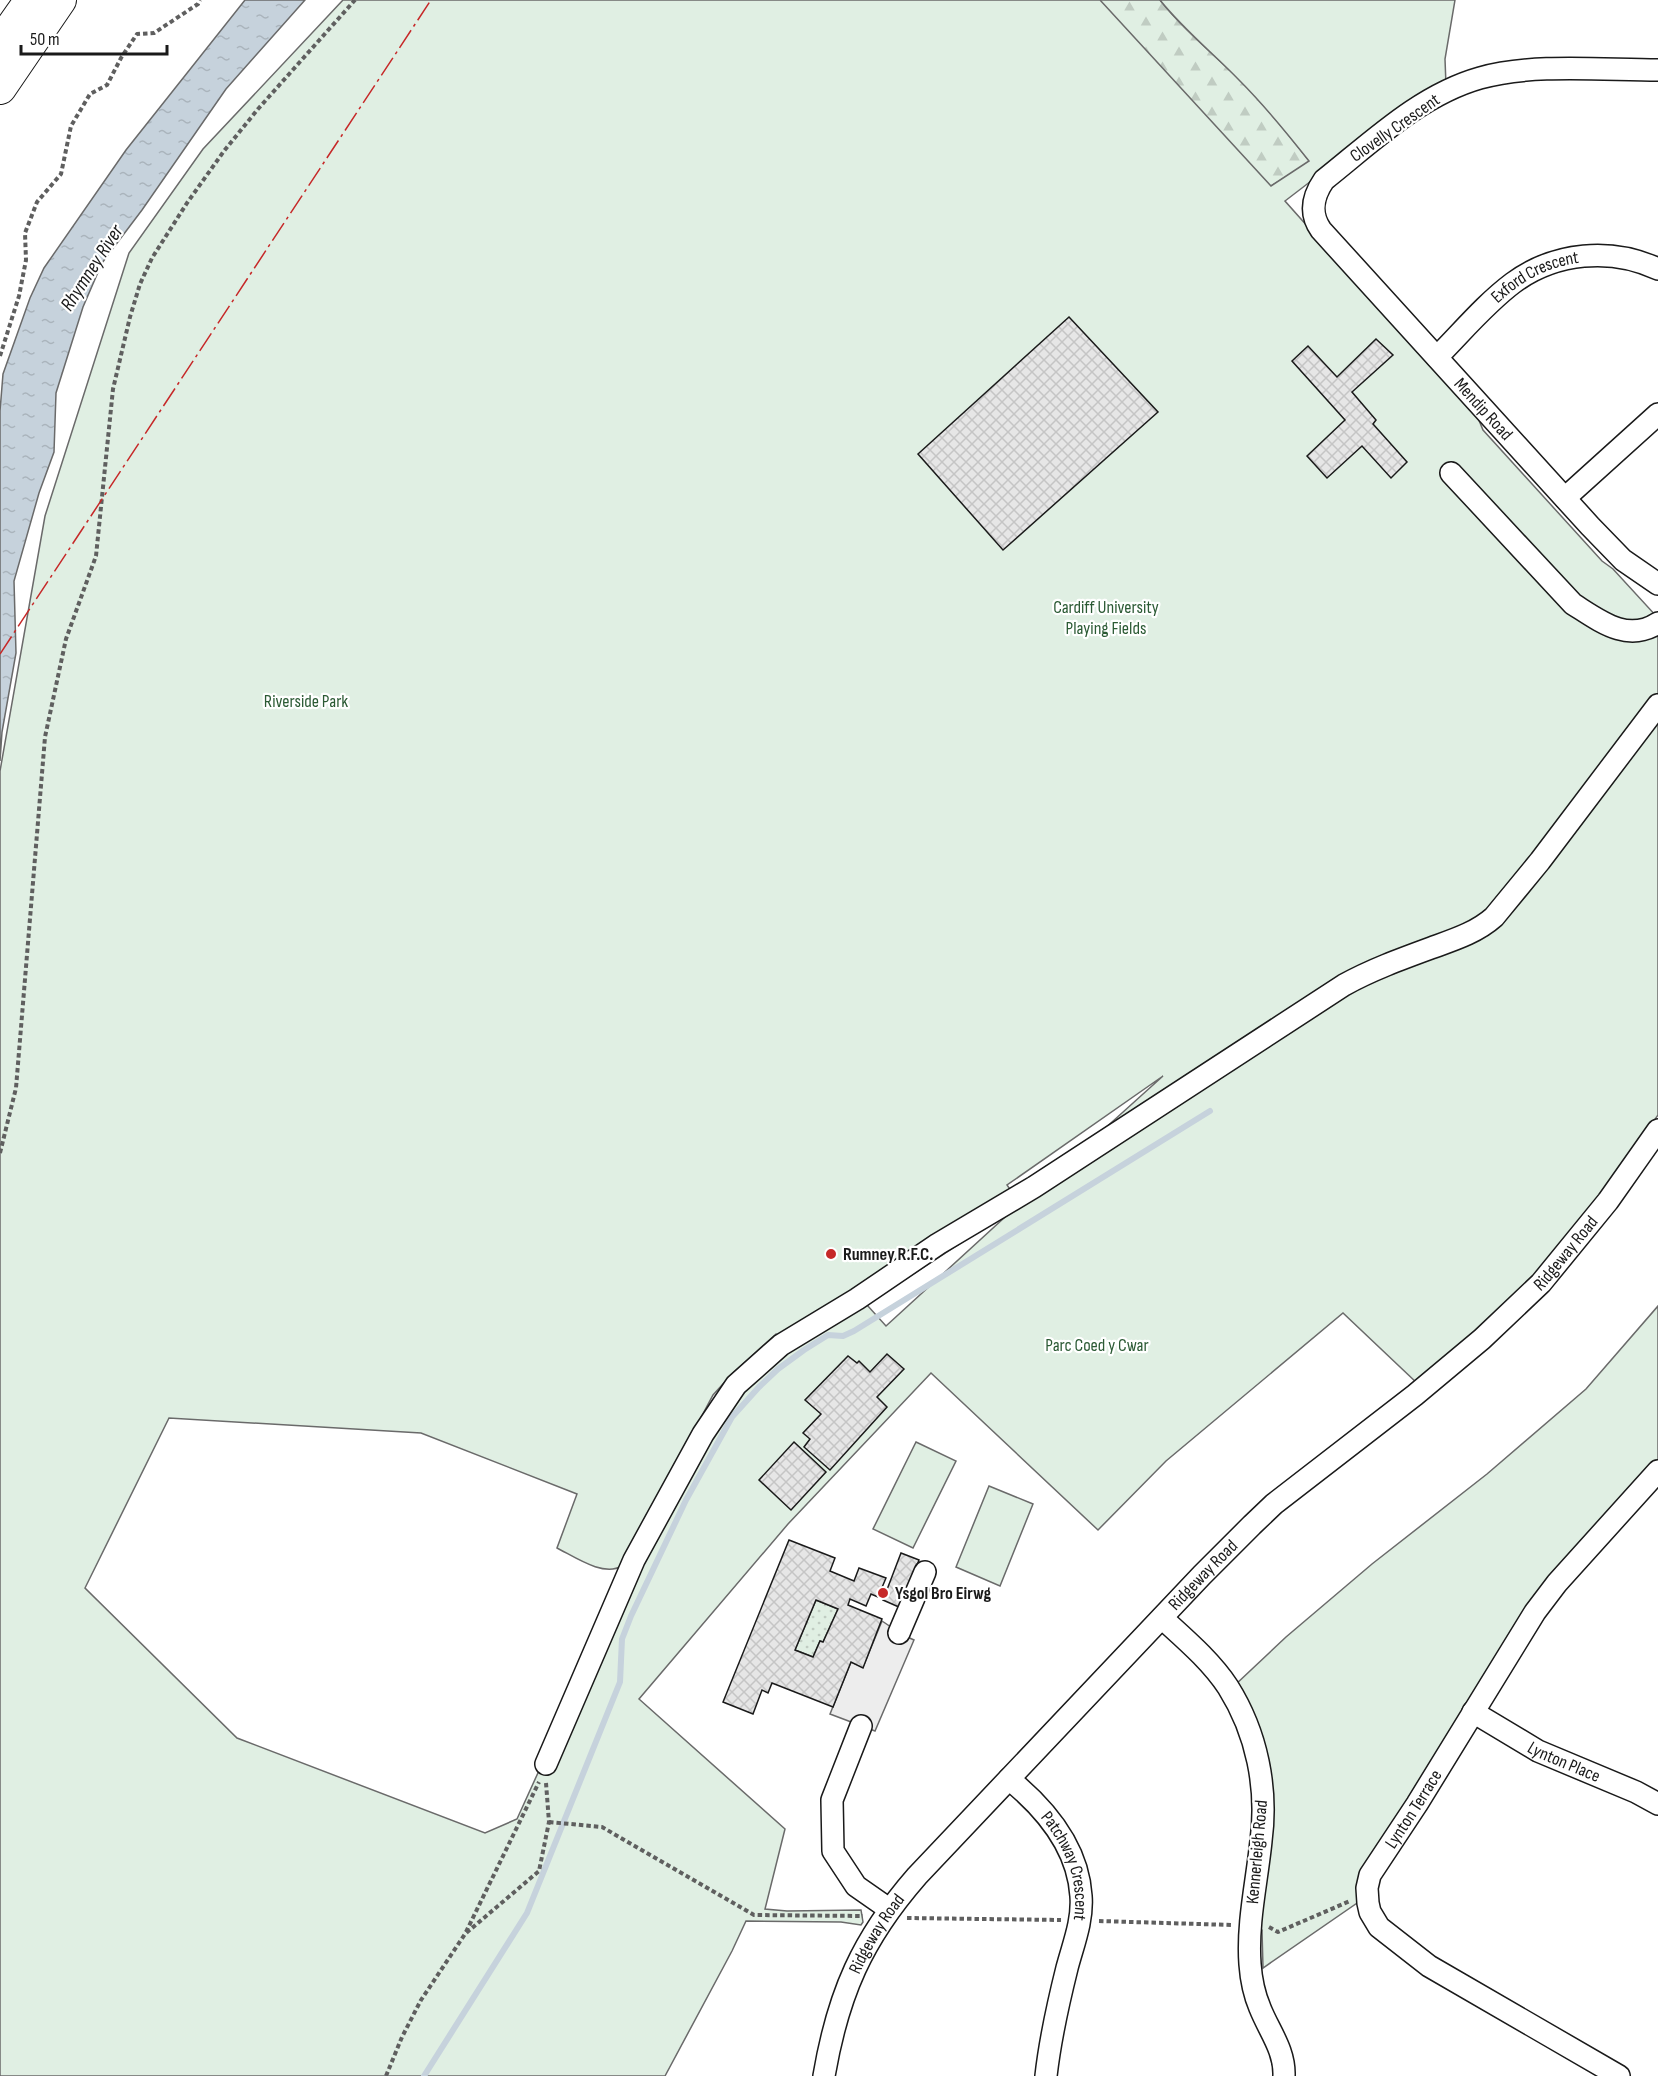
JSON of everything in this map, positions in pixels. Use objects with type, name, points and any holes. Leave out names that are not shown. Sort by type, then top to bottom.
[{"type":"highway","points":[[0,44],[31,0]]},
{"type":"highway","points":[[0,88],[60,0]]},
{"type":"street","name":"Clovelly Crescent","points":[[1316,223],[1313,207],[1316,190],[1324,180],[1411,111],[1467,82],[1494,75],[1549,70],[1658,70]]},
{"type":"street","name":"Mendip Road","points":[[1316,223],[1611,549],[1634,569],[1658,584]]},
{"type":"street","name":"Exford Crescent","points":[[1437,357],[1499,295],[1522,277],[1547,264],[1590,255],[1611,255],[1658,269]]},
{"type":"street","points":[[1565,498],[1658,414]]},
{"type":"street","points":[[1451,473],[1573,604],[1598,620],[1623,631],[1644,631],[1658,622]]},
{"type":"street","points":[[546,1764],[634,1560],[703,1434],[736,1385],[782,1346],[938,1244],[1034,1187],[1344,985],[1381,967],[1455,939],[1486,924],[1540,861],[1658,705]]},
{"type":"street","name":"Ridgeway Road","points":[[824,2076],[832,2035],[855,1966],[886,1913],[916,1876],[1215,1561],[1274,1504],[1423,1388],[1482,1339],[1541,1283],[1608,1201],[1658,1130]]},
{"type":"street","name":"Lynton Terrace","points":[[1366,1894],[1370,1875],[1535,1612],[1557,1583],[1658,1471]]},
{"type":"street","points":[[899,1634],[925,1572]]},
{"type":"street","name":"Kennerleigh Road","points":[[1162,1618],[1210,1665],[1227,1686],[1246,1723],[1256,1752],[1261,1775],[1263,1816],[1251,1926],[1250,1963],[1259,2007],[1278,2043],[1284,2076]]},
{"type":"street","name":"Lynton Place","points":[[1473,1712],[1538,1751],[1636,1792],[1658,1804]]},
{"type":"street","points":[[861,1726],[832,1800],[833,1851],[856,1886],[886,1913]]},
{"type":"street","name":"Patchway Crescent","points":[[1009,1779],[1048,1815],[1066,1844],[1080,1882],[1079,1920],[1053,2030],[1046,2076]]},
{"type":"street","points":[[1366,1894],[1370,1912],[1379,1927],[1429,1966],[1453,1982],[1619,2076]]},
{"type":"path","points":[[0,356],[19,296],[26,260],[25,233],[37,202],[61,174],[71,126],[90,94],[107,85],[137,34],[154,33],[198,4],[200,0]]},
{"type":"path","points":[[0,1153],[16,1088],[45,737],[66,639],[96,556],[112,389],[140,284],[152,258],[218,159],[258,109],[355,0]]},
{"type":"path","points":[[465,1934],[539,1871],[549,1822],[546,1764]]},
{"type":"path","points":[[386,2076],[421,2000],[465,1934],[546,1764]]},
{"type":"path","points":[[549,1822],[602,1827],[754,1915],[886,1913],[1251,1926],[1269,1927],[1278,1932],[1366,1894]]},
{"type":"green space","points":[[343,0],[1100,0],[1271,186],[1309,161],[1257,99],[1160,0],[1455,0],[1445,59],[1446,85],[1345,155],[1285,201],[1478,418],[1483,430],[1602,561],[1613,569],[1658,618],[1658,1115],[1603,1196],[1536,1276],[1418,1384],[1343,1313],[1166,1461],[1098,1530],[931,1373],[788,1524],[639,1699],[785,1829],[765,1909],[861,1910],[863,1922],[861,1925],[841,1922],[746,1921],[665,2076],[0,2076],[0,771],[45,516],[129,253],[203,149]],"holes":[[[1163,1076],[1021,1204],[1020,1204],[1007,1185]],[[1016,1207],[886,1326],[867,1304]],[[776,1334],[788,1350],[755,1379],[724,1413],[639,1564],[562,1720],[517,1819],[485,1833],[237,1738],[85,1588],[169,1418],[421,1433],[577,1494],[557,1548],[598,1568],[614,1569],[622,1566],[713,1395],[733,1373]]]},
{"type":"green space","points":[[1086,0],[1160,0],[1188,31],[1248,88],[1310,162],[1258,194]]},
{"type":"green space","points":[[1658,1306],[1658,1461],[1555,1575],[1360,1901],[1263,1968],[1262,1930],[1257,1929],[1268,1848],[1234,1686],[1286,1637],[1372,1564],[1487,1474],[1586,1389]]},
{"type":"green space","points":[[916,1442],[956,1461],[913,1548],[873,1529]]},
{"type":"green space","points":[[989,1486],[1033,1504],[1000,1586],[956,1567]]},
{"type":"green space","points":[[816,1600],[838,1609],[823,1642],[820,1641],[813,1657],[795,1650]]},
{"type":"shaded area","points":[[882,1621],[914,1640],[875,1731],[830,1714],[851,1662],[863,1667]]},
{"type":"water","name":"Rhymney River","points":[[245,0],[305,0],[226,89],[142,210],[102,263],[83,307],[56,393],[54,452],[39,493],[14,581],[16,653],[2,732],[0,761],[0,411],[3,374],[30,298],[44,268],[126,150]]},
{"type":"building","points":[[1069,317],[1158,412],[1003,550],[918,454]]},
{"type":"building","points":[[1376,339],[1393,355],[1352,392],[1376,420],[1373,424],[1407,462],[1391,478],[1362,446],[1327,478],[1307,456],[1345,420],[1292,361],[1308,346],[1337,377]]},
{"type":"building","points":[[887,1354],[904,1369],[877,1397],[887,1407],[830,1470],[804,1447],[810,1439],[803,1433],[821,1414],[805,1400],[848,1356],[857,1363],[859,1361],[870,1372]]},
{"type":"building","points":[[794,1442],[826,1472],[791,1510],[759,1480]]},
{"type":"building","points":[[789,1540],[835,1558],[830,1571],[854,1581],[859,1568],[886,1578],[878,1597],[871,1594],[866,1606],[850,1599],[848,1605],[882,1619],[863,1668],[851,1662],[833,1707],[772,1683],[768,1693],[762,1690],[753,1714],[723,1702]],"holes":[[[816,1600],[838,1609],[823,1642],[820,1641],[813,1657],[795,1650]]]},
{"type":"building","points":[[901,1553],[919,1560],[901,1608],[883,1600]]},
{"type":"waterway","points":[[424,2076],[527,1913],[620,1682],[622,1639],[631,1616],[686,1500],[732,1417],[778,1369],[804,1350],[828,1335],[843,1336],[854,1331],[1210,1111]]},
{"type":"power","points":[[0,654],[431,0]]},
{"type":"place","name":"Rumney R.F.C.","points":[[831,1254]]},
{"type":"place","name":"Ysgol Bro Eirwg","points":[[883,1593]]},
{"type":"park label","name":"Cardiff University Playing Fields","points":[[1106,617]]},
{"type":"park label","name":"Riverside Park","points":[[306,701]]},
{"type":"park label","name":"Parc Coed y Cwar","points":[[1097,1345]]}]
